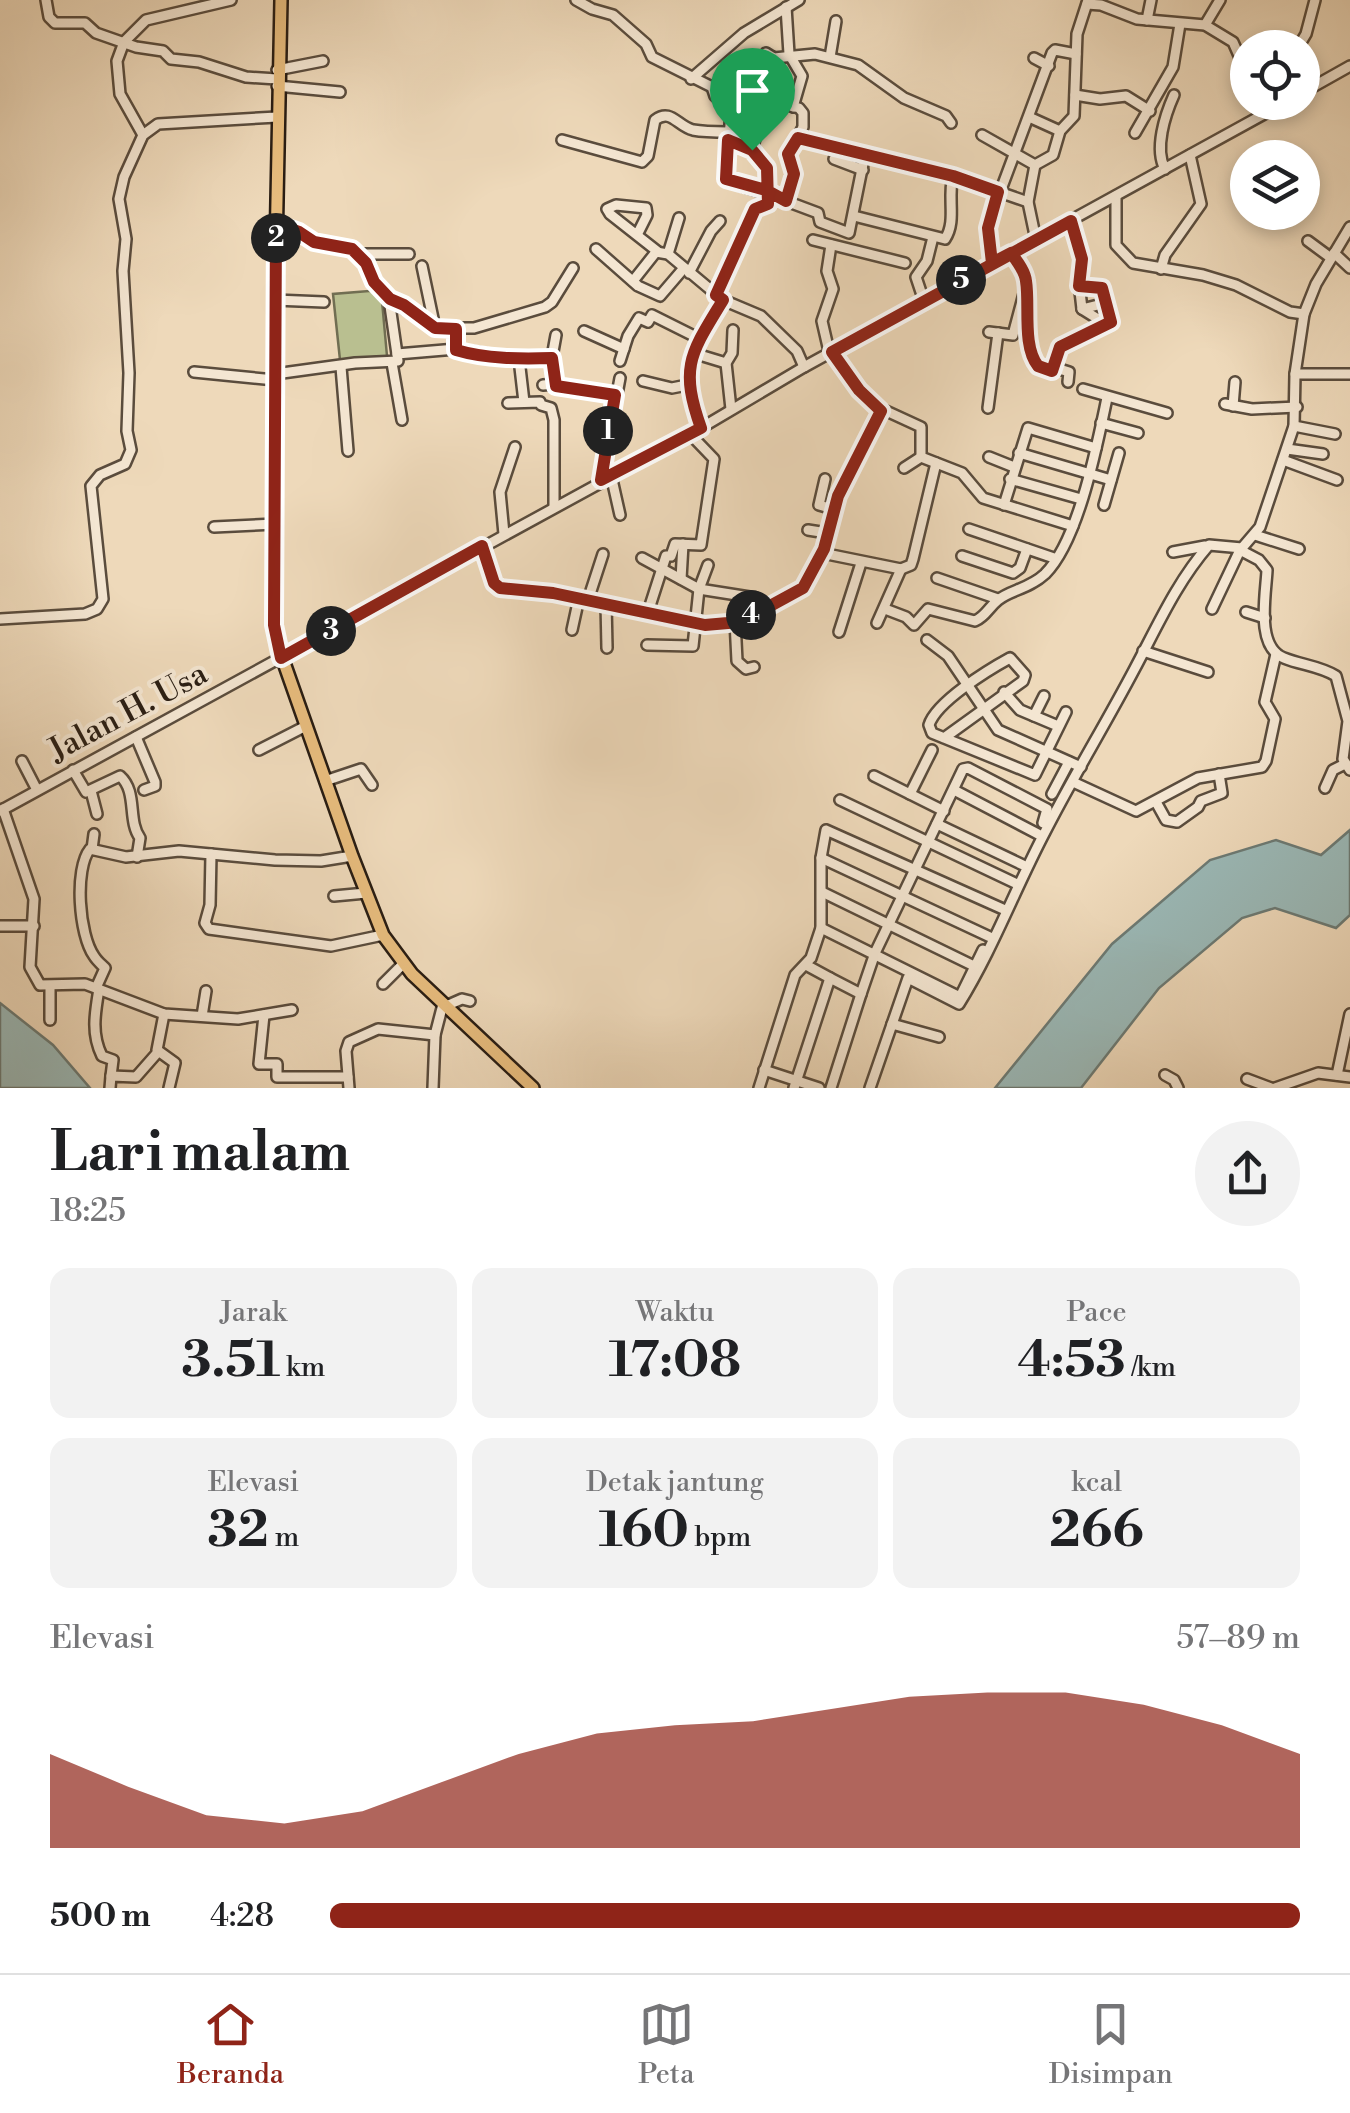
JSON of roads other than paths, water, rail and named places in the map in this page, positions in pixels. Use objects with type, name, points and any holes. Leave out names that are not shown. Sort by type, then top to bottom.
[{"type":"main road","points":[[280,0],[274,625],[281,658],[383,935],[403,964],[532,1088]]},
{"type":"street","points":[[46,0],[49,17],[55,23],[85,23],[96,33],[238,76],[277,78],[340,92]]},
{"type":"street","points":[[143,135],[120,94],[117,61],[124,42],[146,20],[230,0]]},
{"type":"street","points":[[576,0],[614,15],[646,44],[652,58],[690,79],[714,88],[740,84]]},
{"type":"street","points":[[1147,20],[1151,0]]},
{"type":"street","points":[[1205,25],[1220,0]]},
{"type":"street","points":[[1307,30],[1314,0]]},
{"type":"street","points":[[690,79],[729,44],[794,2]]},
{"type":"street","points":[[793,107],[802,76],[789,54],[794,2]]},
{"type":"street","points":[[1035,165],[1053,155],[1060,131],[1073,118],[1079,25],[1088,2],[1147,20],[1205,25],[1230,41]]},
{"type":"street","points":[[830,57],[836,22]]},
{"type":"street","points":[[1135,133],[1173,67],[1180,24]]},
{"type":"street","points":[[992,263],[988,228],[1013,152],[1055,50],[1076,54]]},
{"type":"street","points":[[766,54],[774,58],[789,54],[830,57],[868,69],[896,93],[946,116],[951,123]]},
{"type":"street","points":[[1034,58],[1049,66]]},
{"type":"street","points":[[277,78],[323,60]]},
{"type":"street","points":[[1320,83],[1350,66]]},
{"type":"street","points":[[764,82],[757,97],[803,113],[798,138],[788,154],[794,174],[786,201]]},
{"type":"street","points":[[714,88],[715,96],[732,111],[726,179],[766,190],[818,213],[820,222],[849,232]]},
{"type":"street","points":[[1075,95],[1100,99],[1126,96],[1150,111]]},
{"type":"street","points":[[1165,169],[1159,154],[1174,95]]},
{"type":"street","points":[[752,150],[765,102]]},
{"type":"street","points":[[562,140],[642,162],[648,156],[655,120],[668,115],[693,130],[728,136],[752,150],[767,168],[768,204],[755,209],[694,353],[688,385],[701,428]]},
{"type":"street","points":[[0,618],[85,614],[97,609],[103,599],[91,486],[100,474],[125,464],[131,450],[127,434],[129,372],[123,270],[126,239],[119,199],[124,177],[143,135],[166,122],[278,116]]},
{"type":"street","points":[[1029,117],[1060,131]]},
{"type":"street","name":"Jalan H. Usa","points":[[2,810],[1253,120]]},
{"type":"street","points":[[982,135],[1035,165]]},
{"type":"street","points":[[798,138],[953,176],[1028,202]]},
{"type":"street","points":[[847,250],[865,154]]},
{"type":"street","points":[[1162,269],[1165,255],[1201,202],[1190,155]]},
{"type":"street","points":[[834,160],[863,170]]},
{"type":"street","points":[[1035,165],[1028,202],[1036,240]]},
{"type":"street","points":[[854,216],[945,240],[952,214],[949,194],[953,176]]},
{"type":"street","points":[[1116,196],[1115,242],[1120,253],[1133,263],[1182,269],[1236,285],[1266,302],[1304,314]]},
{"type":"street","points":[[637,235],[648,215],[646,208],[607,208],[608,213],[637,235],[662,252],[720,297],[761,316],[797,351],[804,367]]},
{"type":"street","points":[[875,220],[878,208]]},
{"type":"street","points":[[633,281],[662,252],[679,218]]},
{"type":"street","points":[[660,296],[687,271],[720,221]]},
{"type":"street","points":[[1071,221],[1082,259],[1082,309],[1098,318],[1108,308]]},
{"type":"street","points":[[276,224],[314,242],[359,254],[409,254]]},
{"type":"street","points":[[831,226],[827,271],[833,289],[822,321],[824,338],[859,390],[881,411],[921,427],[920,457]]},
{"type":"street","points":[[1212,608],[1242,548],[1255,535],[1288,448],[1297,406],[1295,374],[1304,314],[1350,226]]},
{"type":"street","points":[[924,301],[916,278],[927,261],[933,237]]},
{"type":"street","points":[[813,240],[905,262]]},
{"type":"street","points":[[1308,241],[1350,268]]},
{"type":"street","points":[[596,249],[633,281],[660,296],[662,302],[648,322],[638,318],[620,360]]},
{"type":"street","points":[[988,408],[994,333],[1014,335],[1027,284],[1011,253]]},
{"type":"street","points":[[359,254],[374,282],[390,299],[435,328],[493,324],[545,307],[573,268]]},
{"type":"street","points":[[422,266],[435,328]]},
{"type":"street","points":[[1025,290],[1029,299],[1032,358],[1038,366],[1052,371],[1060,347],[1112,320],[1102,288],[1079,286]]},
{"type":"street","points":[[390,299],[402,420]]},
{"type":"street","points":[[276,300],[324,302]]},
{"type":"street","points":[[652,315],[698,338]]},
{"type":"street","points":[[456,329],[456,350]]},
{"type":"street","points":[[731,409],[726,362],[732,353],[733,330]]},
{"type":"street","points":[[584,331],[624,349]]},
{"type":"street","points":[[555,384],[552,345],[556,335]]},
{"type":"street","points":[[194,372],[275,377],[456,350],[519,359],[552,358]]},
{"type":"street","points":[[694,353],[726,362]]},
{"type":"street","points":[[519,359],[524,402]]},
{"type":"street","points":[[341,367],[348,451]]},
{"type":"street","points":[[1053,367],[1069,372],[1068,382]]},
{"type":"street","points":[[1295,374],[1350,374]]},
{"type":"street","points":[[620,378],[606,477],[620,515]]},
{"type":"street","points":[[643,382],[672,388],[688,385]]},
{"type":"street","points":[[1235,382],[1229,405],[1262,409],[1297,406]]},
{"type":"street","points":[[543,385],[615,395]]},
{"type":"street","points":[[1082,389],[1167,413]]},
{"type":"street","points":[[885,609],[906,617],[914,625],[928,609],[970,622],[986,615],[998,599],[1033,584],[1048,570],[1073,526],[1090,474],[1106,398]]},
{"type":"street","points":[[508,403],[540,402],[541,406],[549,406],[554,420],[554,507]]},
{"type":"street","points":[[482,546],[496,586],[606,603],[695,623],[734,621],[800,591],[822,553],[834,508],[881,411]]},
{"type":"street","points":[[1101,423],[1138,433]]},
{"type":"street","points":[[1294,426],[1335,434]]},
{"type":"street","points":[[1004,505],[1028,428],[1096,448]]},
{"type":"street","points":[[648,612],[666,556],[671,556],[674,544],[701,545],[714,459],[690,434]]},
{"type":"street","points":[[504,534],[500,492],[515,447]]},
{"type":"street","points":[[1288,448],[1324,454]]},
{"type":"street","points":[[1019,453],[1111,480]]},
{"type":"street","points":[[1104,505],[1119,453]]},
{"type":"street","points":[[989,456],[1014,467]]},
{"type":"street","points":[[920,457],[962,473],[978,494],[1073,526]]},
{"type":"street","points":[[904,468],[920,457]]},
{"type":"street","points":[[1283,460],[1337,480]]},
{"type":"street","points":[[822,553],[900,569],[910,564],[936,463]]},
{"type":"street","points":[[825,479],[819,505],[834,508]]},
{"type":"street","points":[[1010,479],[1081,499]]},
{"type":"street","points":[[214,526],[275,524]]},
{"type":"street","points":[[969,529],[1054,558]]},
{"type":"street","points":[[808,530],[827,533]]},
{"type":"street","points":[[1255,535],[1299,550]]},
{"type":"street","points":[[680,579],[683,544]]},
{"type":"street","points":[[867,1088],[908,978],[960,1004],[1042,836],[1166,606],[1208,545]]},
{"type":"street","points":[[1173,552],[1208,545],[1242,548],[1266,566],[1265,618],[1269,642],[1276,654],[1350,679]]},
{"type":"street","points":[[962,556],[1012,573],[1020,568],[1027,549]]},
{"type":"street","points":[[572,630],[603,554]]},
{"type":"street","points":[[642,558],[699,590],[756,598]]},
{"type":"street","points":[[839,632],[861,563]]},
{"type":"street","points":[[647,645],[692,646],[699,590],[708,565]]},
{"type":"street","points":[[877,623],[900,569]]},
{"type":"street","points":[[936,578],[998,599]]},
{"type":"street","points":[[606,603],[607,648]]},
{"type":"street","points":[[1246,612],[1265,618]]},
{"type":"street","points":[[734,621],[737,662],[746,669],[754,667]]},
{"type":"street","points":[[928,640],[948,656],[998,730],[1080,768]]},
{"type":"street","points":[[1143,651],[1208,672]]},
{"type":"street","points":[[1073,782],[1136,811],[1188,782],[1258,769],[1266,762],[1275,719],[1266,699],[1276,654]]},
{"type":"street","points":[[944,738],[1025,679],[1013,658],[936,711],[930,721],[932,733],[944,738],[1032,774],[1037,773],[1066,712]]},
{"type":"street","points":[[1324,788],[1333,770],[1347,767],[1342,752],[1349,726],[1336,676]]},
{"type":"street","points":[[1004,692],[1017,708],[1058,726]]},
{"type":"street","points":[[1034,716],[1044,696]]},
{"type":"street","points":[[259,750],[306,726]]},
{"type":"street","points":[[136,736],[155,782],[144,790]]},
{"type":"street","points":[[910,794],[932,750]]},
{"type":"street","points":[[22,761],[37,790]]},
{"type":"street","points":[[1052,794],[1069,762]]},
{"type":"street","points":[[821,928],[875,954],[960,996],[1047,809],[968,768],[963,769],[875,954],[831,1088]]},
{"type":"street","points":[[325,781],[361,769],[372,785]]},
{"type":"street","points":[[74,770],[85,791],[120,776],[128,784],[134,828],[140,838],[138,857]]},
{"type":"street","points":[[1156,802],[1166,820],[1177,822],[1198,807],[1201,800],[1222,793],[1219,774]]},
{"type":"street","points":[[874,776],[944,810]]},
{"type":"street","points":[[954,790],[1038,834]]},
{"type":"street","points":[[91,791],[97,814]]},
{"type":"street","points":[[840,800],[1015,882]]},
{"type":"street","points":[[2,810],[31,887],[35,907],[30,958],[32,975],[40,985],[79,984],[164,1014],[238,1019],[292,1010]]},
{"type":"street","points":[[937,824],[1023,864]]},
{"type":"street","points":[[758,1088],[795,976],[814,954],[821,928],[824,833],[830,830],[1003,909]]},
{"type":"street","points":[[94,834],[92,849],[84,858],[80,908],[93,955],[104,968],[94,1014],[96,1044],[102,1056],[113,1060],[110,1088]]},
{"type":"street","points":[[92,849],[138,857],[179,851],[321,861],[352,856]]},
{"type":"street","points":[[211,854],[210,905],[205,923],[209,929],[331,946],[383,935]]},
{"type":"street","points":[[822,858],[990,937]]},
{"type":"street","points":[[822,892],[974,966]]},
{"type":"street","points":[[334,896],[366,894]]},
{"type":"street","points":[[0,926],[34,926]]},
{"type":"street","points":[[382,984],[403,964]]},
{"type":"street","points":[[806,965],[861,994]]},
{"type":"street","points":[[867,1088],[905,969]]},
{"type":"street","points":[[795,1085],[830,978]]},
{"type":"street","points":[[50,987],[50,1020]]},
{"type":"street","points":[[202,1016],[206,991]]},
{"type":"street","points":[[433,1088],[434,1035],[445,1005],[462,998],[470,1001]]},
{"type":"street","points":[[112,1076],[136,1077],[158,1052],[164,1014]]},
{"type":"street","points":[[264,1014],[259,1064],[278,1064],[277,1077],[348,1083],[346,1048],[352,1040],[378,1029],[434,1035]]},
{"type":"street","points":[[1337,1075],[1350,1014]]},
{"type":"street","points":[[892,1024],[938,1038]]},
{"type":"street","points":[[158,1052],[176,1063],[168,1088]]},
{"type":"street","points":[[764,1070],[795,1085],[819,1088]]},
{"type":"street","points":[[1248,1079],[1273,1088],[1318,1073],[1350,1078]]},
{"type":"street","points":[[1166,1075],[1178,1088]]},
{"type":"water","points":[[1350,830],[1350,915],[1336,928],[1275,908],[1242,918],[1159,988],[1081,1088],[995,1088],[1112,944],[1210,860],[1276,840],[1321,855]]},
{"type":"water","points":[[0,1003],[53,1045],[90,1088],[0,1088]]}]
